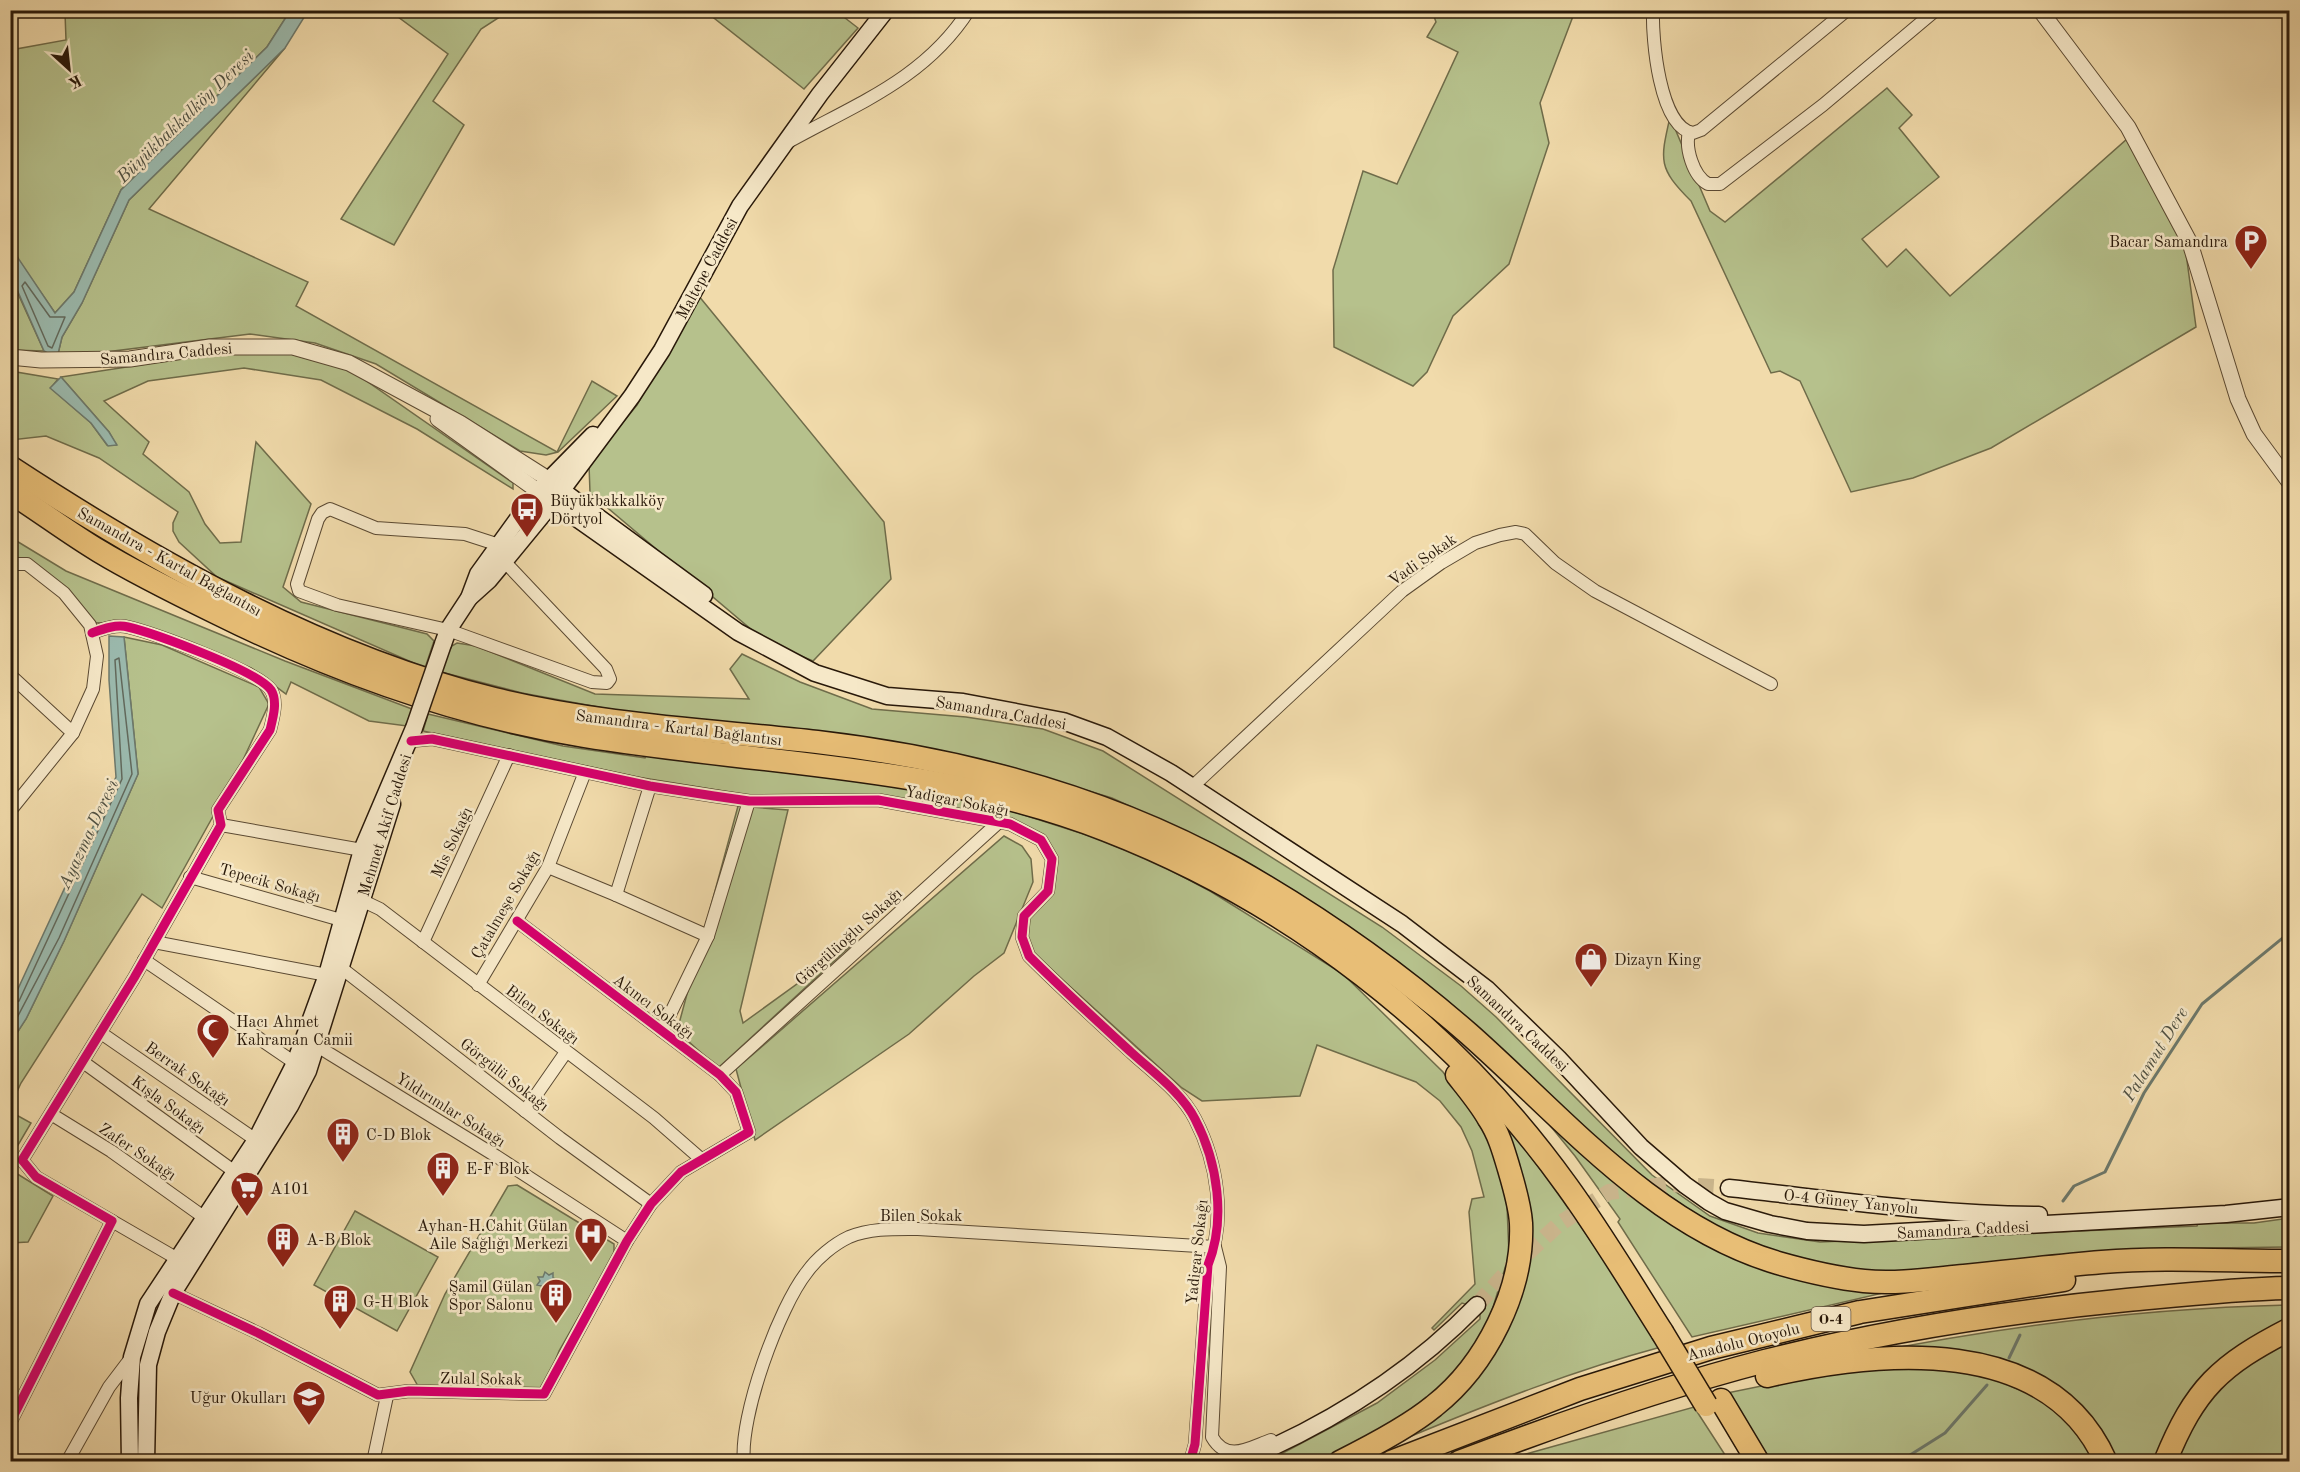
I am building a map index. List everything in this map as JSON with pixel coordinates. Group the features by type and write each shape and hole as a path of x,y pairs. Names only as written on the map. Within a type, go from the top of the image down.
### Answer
{"highway":[{"name":"Samandıra - Kartal Bağlantısı","path":"10,467 50,493 238,602 383,665 494,699 578,716 689,730 819,742 916,756 998,774 1091,804 1161,831 1230,866 1299,906 1358,949"},
{"name":"Samandıra - Kartal Bağlantısı","path":"10,492 99,551 164,587 284,646 398,691 513,721 580,735 655,746 849,767 977,789 1105,829 1174,858 1238,893 1328,951"},
{"path":"1358,949 1386,966 1467,1032 1641,1189 1721,1240 1772,1261 1816,1273 1864,1281 1911,1281 2109,1261 2289,1261"},
{"path":"1358,949 1458,1039 1521,1105 1578,1177 1713,1403 1740,1461"},
{"path":"1328,951 1364,974 1399,1004 1467,1067 1502,1105 1568,1186 1669,1330"},
{"path":"1328,951 1418,1033 1457,1075 1490,1119 1503,1148 1521,1223 1517,1261 1499,1325 1472,1369 1433,1407 1340,1461"},
{"name":"Anadolu Otoyolu","path":"1391,1461 1580,1389 1658,1364 1860,1312 2070,1279 2289,1261"},
{"name":"Anadolu Otoyolu","path":"1459,1461 1664,1390 1766,1361 1878,1337 1975,1318 2072,1306 2226,1290 2289,1288"},
{"path":"2165,1461 2187,1413 2205,1388 2228,1365 2289,1329"},
{"path":"1459,1461 1667,1401 1766,1376 1860,1361 1915,1358 1959,1361 1998,1369 2034,1384 2074,1413 2093,1438 2106,1461"},
{"path":"1713,1403 1758,1461"}],"main road":[{"name":"Maltepe Caddesi","path":"469,598 504,561 557,496 632,396 662,350 733,217 820,94 886,10"},
{"name":"Maltepe Caddesi","path":"413,734 445,637 469,598 478,574 543,485 632,396"},
{"name":"Samandıra Caddesi","path":"543,485 747,627 768,646 815,673 887,696 963,702 1063,721 1107,738 1192,787 1402,924 1487,989 1558,1058 1641,1147 1685,1185 1725,1211 1749,1220 1807,1231 1864,1234 2226,1214"},
{"name":"Mehmet Akif Caddesi","path":"130,1461 129,1398 132,1357 148,1304 176,1258 290,1106 317,1046 334,971 341,920 362,850 413,734"},
{"name":"Mehmet Akif Caddesi","path":"147,1461 148,1365 157,1332 173,1293 199,1252 241,1173 295,1063 361,900 413,734"},
{"name":"O-4 Güney Yanyolu","path":"1729,1188 1994,1215 2226,1214"},
{"path":"2226,1214 2289,1207"},
{"path":"176,1258 199,1252"},
{"path":"1239,1461 1332,1418 1412,1365 1477,1305"}],"street":[{"path":"786,143 910,74 944,44 969,10"},
{"path":"1653,10 1656,54 1662,90 1682,128 1689,132 1701,130 1847,10"},
{"path":"1689,132 1687,148 1699,177 1708,184 1720,184 1822,105 1936,10"},
{"path":"2040,10 2128,127 2190,243 2238,399 2254,434 2289,483"},
{"name":"Samandıra Caddesi","path":"10,357 40,360 130,359 210,347 293,347 349,363 417,402 460,423 543,485"},
{"path":"499,545 465,534 376,528 332,509 322,513 318,519 297,584 299,591 337,605 592,682 607,683 610,679 606,669 504,561"},
{"name":"Vadi Sokak","path":"1192,787 1402,591 1441,563 1475,543 1516,532 1525,534 1555,563 1595,591 1771,684"},
{"path":"10,564 27,564 64,593 90,625 97,656 93,689 73,733 10,811"},
{"path":"92,633 106,628 126,626 240,668 264,682 272,691 274,707 270,730 218,810 221,825 101,1033 22,1160 36,1178 176,1258"},
{"path":"10,675 73,733"},
{"name":"Yadigar Sokağı","path":"413,734 650,786 749,801 878,800 999,822 1041,840 1052,859 1048,891 1024,916 1022,937 1029,956 1173,1090 1195,1119 1217,1190 1219,1212 1215,1247 1208,1265 1194,1444 1190,1461"},
{"name":"Mis Sokağı","path":"423,942 509,755"},
{"name":"Çatalmeşe Sokağı","path":"478,985 548,867 585,772"},
{"path":"616,895 650,786"},
{"path":"662,1031 708,936 749,801"},
{"name":"Görgülüoğlu Sokağı","path":"720,1075 999,822"},
{"path":"221,825 362,850"},
{"path":"548,867 708,936"},
{"name":"Tepecik Sokağı","path":"190,876 341,920"},
{"name":"Bilen Sokağı","path":"361,900 380,909 654,1118 701,1159"},
{"name":"Akıncı Sokağı","path":"517,921 720,1075 736,1092 749,1132"},
{"path":"154,942 334,971"},
{"path":"144,960 295,1063"},
{"name":"Görgülü Sokağı","path":"334,971 651,1204"},
{"name":"Berrak Sokağı","path":"101,1033 256,1140"},
{"name":"Yıldırımlar Sokağı","path":"317,1046 627,1241"},
{"path":"525,1111 566,1052"},
{"name":"Kışla Sokağı","path":"83,1062 241,1173"},
{"name":"Zafer Sokağı","path":"51,1114 111,1151 205,1218"},
{"name":"Zulal Sokak","path":"173,1293 258,1333 370,1392 387,1396 409,1391 544,1394 627,1241 651,1204 669,1182 701,1159 749,1132"},
{"path":"10,1423 112,1221"},
{"name":"Bilen Sokak","path":"744,1461 742,1447 752,1395 786,1310 807,1272 825,1253 849,1238 880,1230 918,1229 1215,1247"},
{"path":"1215,1247 1220,1267 1211,1426 1217,1445 1233,1454 1332,1418"},
{"path":"67,1461 109,1387 132,1357"},
{"path":"109,1387 129,1398"},
{"path":"373,1461 387,1396"}],"green space":[{"path":"290,11 267,47 121,190 74,292 55,313 17,258 11,239 11,50 66,40 65,13 49,12"},
{"path":"390,11 509,11 481,29 433,101 464,125 394,245 341,219 448,54"},
{"path":"705,11 836,11 858,28 804,89"},
{"path":"1432,11 1575,11 1540,103 1549,143 1509,264 1453,316 1427,372 1413,386 1334,347 1333,270 1363,171 1397,184 1458,52 1427,37 1436,22"},
{"path":"285,48 149,209 308,282 296,306 557,452 592,381 617,396 558,452 546,455 520,451 376,364 315,343 250,334 57,358 62,337 82,303 129,200"},
{"path":"1887,88 1912,115 1899,128 1939,177 1862,239 1887,267 1906,249 1950,296 2127,139 2185,246 2196,327 1991,448 1913,478 1851,492 1800,381 1780,371 1771,373 1691,201 1667,172 1664,163 1664,144 1670,117 1710,211 1725,222"},
{"path":"10,276 44,351 11,350"},
{"path":"698,295 884,522 891,579 813,661 765,641 590,493 589,464 637,405"},
{"path":"238,350 287,353 352,371 513,483 513,489 417,429 321,380 244,368 148,381 104,401 149,442 143,454 189,492 205,524 220,543 241,542 256,442 311,504 283,587 301,602 427,634 434,641 425,668 217,577 179,542 173,531 173,523 178,512 99,458 46,436 11,440 10,371 58,379 51,388 91,423 107,445 116,445 109,432 61,377"},
{"path":"10,537 66,571 285,661 412,709 407,726 369,721 291,682 286,694 251,668 131,622 93,623 27,558 11,558"},
{"path":"124,637 162,645 259,687 269,704 236,775 162,908 142,894 21,1083 11,1105 11,1042 26,1019 64,941 138,774"},
{"path":"457,643 476,646 595,694 749,699 730,669 742,654 800,682 872,709 966,717 1043,729 1103,751 1382,927 1461,986 1496,1017 1652,1175 1710,1216 1758,1233 1820,1242 2197,1226 2198,1223 2254,1223 2289,1218 2289,1247 2133,1249 1920,1274 1836,1270 1728,1237 1630,1168 1542,1089 1177,828 1112,798 1003,765 937,751 609,709 522,693 441,672 450,647"},
{"path":"428,714 563,746 645,758 646,755 887,783 983,802 1096,838 1155,862 1210,891 1343,974 1443,1072 1468,1106 1498,1162 1507,1206 1509,1255 1486,1330 1452,1379 1413,1412 1324,1461 1268,1461 1377,1403 1435,1360 1480,1319 1480,1311 1470,1302 1462,1303 1434,1330 1432,1328 1475,1284 1469,1212 1472,1199 1484,1197 1472,1151 1461,1127 1440,1101 1416,1082 1317,1045 1300,1096 1202,1101 1182,1088 1033,953 1026,933 1028,918 1057,860 1014,821 979,812 882,796 748,795 637,777 423,731"},
{"path":"738,806 788,810 740,1011 743,1023 855,942 718,1068 677,1031"},
{"path":"1004,836 1022,846 1031,859 1033,882 1004,953 974,976 909,1034 755,1140 736,1069"},
{"path":"1495,1111 1560,1197 1661,1347 1534,1388 1409,1437 1522,1286"},
{"path":"11,1112 31,1123 11,1157"},
{"path":"1548,1123 1669,1220 1896,1290 1692,1337 1618,1222 1620,1219"},
{"path":"11,1170 53,1196 28,1242 11,1243"},
{"path":"517,1185 614,1244 614,1255 559,1351 544,1389 418,1386 410,1372 445,1294 508,1186"},
{"path":"355,1211 438,1257 397,1331 314,1285"},
{"path":"2289,1305 2289,1321 2273,1327 2157,1461 2112,1461 2052,1387 1864,1354 1970,1335 2076,1320 2182,1310"},
{"path":"2289,1341 2289,1461 2175,1462 2189,1427 2221,1388 2246,1366"},
{"path":"1903,1366 1975,1370 2054,1405 2097,1461 1765,1461 1727,1393 1810,1376"},
{"path":"1694,1407 1729,1461 1507,1461 1526,1454"}],"water":[{"path":"290,11 308,11 285,48 129,200 82,303 62,337 57,358 44,351 11,276 10,239 18,258 55,313 74,292 121,190 267,47"},
{"path":"61,377 109,432 117,445 108,446 91,423 50,388"},
{"path":"109,636 124,637 138,774 64,941 26,1019 11,1042 11,1004 116,777 109,680"},
{"path":"545,1272 549,1275 553,1273 553,1278 559,1280 554,1283 558,1288 553,1288 550,1293 547,1289 542,1292 542,1286 537,1285 540,1281 538,1277 543,1277"}],"waterway":[{"name":"Palamut Dere","path":"2063,1201 2074,1186 2105,1172 2144,1093 2202,1004 2290,932"},
{"name":"Palamut Dere","path":"2009,1358 2020,1335"},
{"name":"Palamut Dere","path":"1899,1462 1945,1433 1987,1385"}],"tunnel":[{"path":"1477,1305 1508,1271 1559,1224 1609,1192 1670,1184 1729,1188"}],"cycle path":[{"path":"10,1423 112,1221 36,1177 22,1160 134,978 221,825 218,810 270,730 274,710 271,690 262,682 227,663 128,627 114,627 92,633"},
{"path":"411,741 432,739 650,786 749,801 878,800 1010,824 1041,840 1052,859 1048,891 1024,916 1022,937 1029,956 1183,1101 1203,1136 1214,1173 1217,1192 1217,1229 1208,1265 1195,1444 1190,1462"},
{"path":"173,1293 258,1333 378,1395 409,1391 544,1394 627,1241 651,1204 681,1172 749,1132 736,1092 720,1075 517,921"}],"place":[{"name":"Bacar Samandıra","path":"2251,270"},
{"name":"Büyükbakkalköy Dörtyol","path":"527,538"},
{"name":"Dizayn King","path":"1591,988"},
{"name":"Hacı Ahmet Kahraman Camii","path":"213,1059"},
{"name":"C-D Blok","path":"343,1163"},
{"name":"E-F Blok","path":"443,1197"},
{"name":"A101","path":"247,1217"},
{"name":"Ayhan-H.Cahit Gülan Aile Sağlığı Merkezi","path":"591,1263"},
{"name":"A-B Blok","path":"283,1268"},
{"name":"Şamil Gülan Spor Salonu","path":"556,1324"},
{"name":"G-H Blok","path":"340,1330"},
{"name":"Uğur Okulları","path":"309,1426"}],"water label":[{"name":"Büyükbakkalköy Deresi","path":"185,116"},
{"name":"Ayazma Deresi","path":"88,834"}]}
